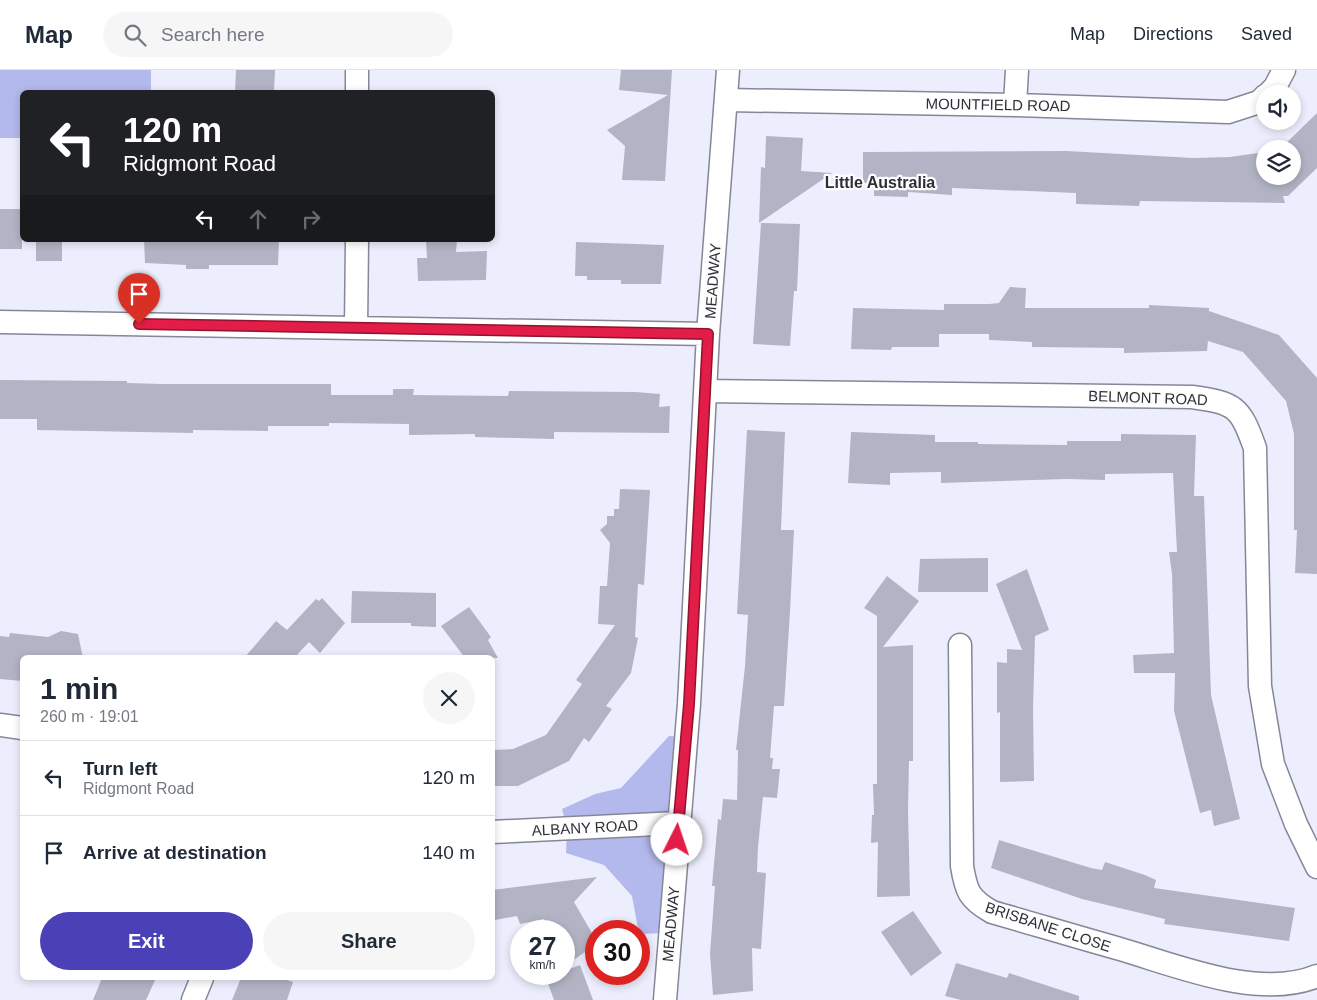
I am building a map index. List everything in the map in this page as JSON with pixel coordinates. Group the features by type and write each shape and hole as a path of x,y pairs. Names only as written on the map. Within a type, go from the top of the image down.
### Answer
{"street":[{"path":"357,70 357,90"},
{"name":"MEADWAY","path":"664,1000 689,704 708,334 728,70"},
{"path":"1015,105 1017,70"},
{"name":"MOUNTFIELD ROAD","path":"1275,85 1284,70"},
{"name":"MOUNTFIELD ROAD","path":"726,100 1015,105 1228,112 1256,103"},
{"path":"356,242 356,328"},
{"path":"0,322 708,334"},
{"name":"BELMONT ROAD","path":"706,391 1192,397 1215,400 1233,406 1246,421 1255,448 1260,686 1273,764 1296,824 1317,867"},
{"name":"BRISBANE CLOSE","path":"960,645 962,866 965,886 975,902 992,912 1215,977 1261,984 1302,982 1317,976"},
{"path":"0,725 20,728"},
{"name":"ALBANY ROAD","path":"495,832 678,823"},
{"path":"193,1000 201,980"}],"shaded area":[{"path":"0,70 151,70 151,90 20,90 20,138 0,138"},
{"path":"669,736 686,737 670,933 650,934 650,920 636,920 632,896 604,865 566,853 567,828 562,809 595,794 621,788"}],"building":[{"path":"236,70 275,70 274,90 235,90"},
{"path":"621,70 672,70 665,181 622,180 625,146 607,130 668,95 619,90"},
{"path":"1317,113 1317,168 1301,183 1301,140 1289,140"},
{"path":"766,136 803,138 801,171 832,173 759,223 761,167 765,168"},
{"path":"1067,151 1193,158 1230,157 1256,153 1256,185 1299,185 1288,196 1283,196 1285,203 1140,201 1139,206 1076,204 1076,193 952,188 952,195 908,192 908,197 874,196 874,183 863,183 863,152"},
{"path":"0,209 20,209 20,242 22,242 22,249 0,249"},
{"path":"761,223 800,224 797,291 794,291 790,346 753,344"},
{"path":"36,242 62,242 62,261 36,261"},
{"path":"144,242 279,242 278,265 209,265 209,269 186,269 186,265 145,263"},
{"path":"426,242 457,242 456,252 487,251 486,280 418,281 417,258 427,258"},
{"path":"576,242 664,245 661,284 621,284 621,280 587,280 587,276 575,276"},
{"path":"1010,287 1026,288 1025,308 1149,308 1149,305 1209,308 1209,311 1279,335 1317,378 1317,574 1295,573 1297,530 1294,530 1294,434 1286,401 1243,352 1208,341 1207,351 1124,353 1124,348 1032,347 1032,342 989,340 989,334 939,334 939,347 892,347 891,350 851,349 853,308 944,310 944,304 999,303"},
{"path":"0,380 127,381 127,383 162,384 331,384 331,395 393,395 393,389 414,389 413,395 508,396 509,391 636,392 660,394 659,407 670,406 669,433 554,432 554,439 475,437 475,434 409,435 409,424 329,423 329,426 268,426 268,431 193,430 193,433 37,430 37,419 0,419"},
{"path":"747,430 785,432 781,530 794,530 790,612 784,706 774,706 770,758 773,758 772,769 780,769 777,798 763,797 758,847 757,872 766,873 761,949 752,948 753,991 713,995 710,954 715,886 712,886 718,819 721,820 723,799 737,800 738,750 736,750 745,666 748,615 737,614"},
{"path":"851,432 935,435 935,442 1067,445 1067,441 1121,441 1121,434 1196,435 1194,496 1204,496 1211,695 1240,819 1214,826 1211,810 1200,813 1174,711 1175,673 1134,673 1133,655 1174,653 1172,574 1169,552 1177,552 1173,473 1105,474 1105,480 1067,479 941,483 941,472 890,473 890,485 848,483"},
{"path":"620,489 650,490 644,585 638,584 635,637 638,638 631,673 606,706 612,709 589,742 584,738 569,761 518,786 495,786 495,750 513,749 546,735 582,684 576,680 615,625 598,624 600,586 607,586 610,543 600,530 607,524 607,516 614,516 614,509 619,509"},
{"path":"988,558 988,592 918,592 920,559"},
{"path":"1027,569 1049,630 1035,636 1034,781 1000,782 1000,712 997,713 997,662 1007,663 1007,649 1022,650 996,584"},
{"path":"887,576 919,601 883,647 913,645 913,761 909,761 908,810 910,896 877,897 878,842 871,843 872,815 874,815 873,784 877,784 877,616 864,608"},
{"path":"352,591 436,593 436,627 411,626 411,623 351,623"},
{"path":"322,598 345,623 320,653 309,642 297,655 247,655 276,621 287,630 316,599 319,601"},
{"path":"469,607 491,637 488,640 498,658 495,658 495,655 463,655 441,626"},
{"path":"61,631 78,634 82,655 20,655 20,681 0,679 0,636 9,637 10,633 48,637"},
{"path":"999,840 1091,868 1102,870 1105,862 1156,880 1154,888 1295,908 1289,941 1164,924 1165,919 1082,899 991,868"},
{"path":"597,877 574,902 585,921 585,952 575,959 575,920 518,920 517,916 495,920 495,890"},
{"path":"913,911 942,953 911,976 881,932"},
{"path":"956,963 1007,978 1009,973 1079,996 1079,1000 961,1000 945,996"},
{"path":"580,965 585,978 585,985 587,985 593,1000 554,1000 549,985 575,985 575,967"},
{"path":"101,980 155,980 146,1000 93,1000"},
{"path":"240,980 287,980 293,982 287,1000 232,1000"}],"district":[{"name":"Little Australia","path":"880,182"}],"route":[{"path":"139,324 708,334 689,704 677,840"}]}
